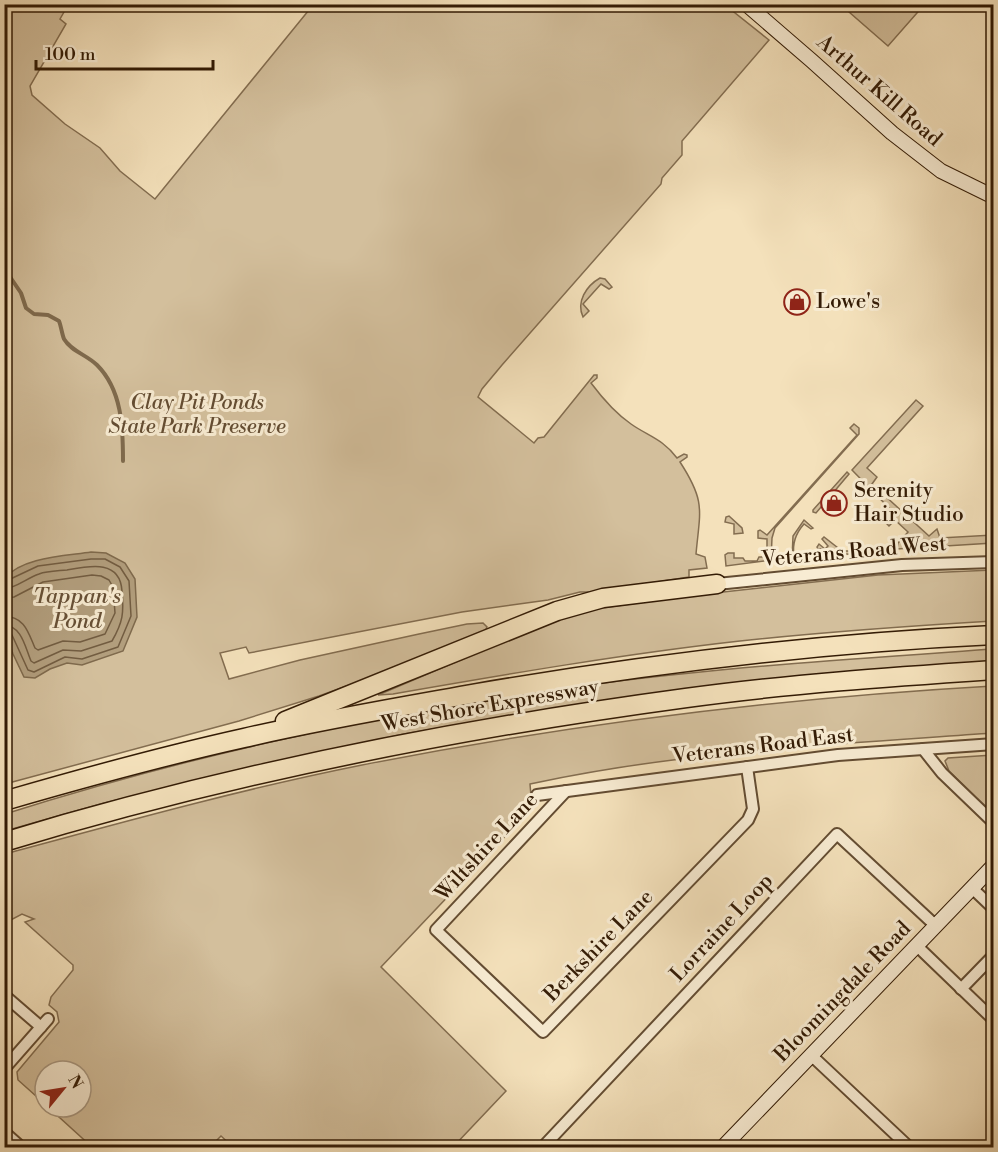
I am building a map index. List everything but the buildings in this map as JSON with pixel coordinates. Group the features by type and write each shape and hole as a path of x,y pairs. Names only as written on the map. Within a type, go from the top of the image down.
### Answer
{"highway":[{"path":"244,737 556,611 603,598 717,584"},
{"name":"West Shore Expressway","path":"4,801 244,737 397,707 678,662 829,646 993,635"},
{"name":"West Shore Expressway","path":"4,842 74,821 259,774 404,743 688,697 993,670"}],"street":[{"name":"Arthur Kill Road","path":"746,4 892,133 941,171 993,197"},
{"name":"Veterans Road West","path":"717,584 902,565 993,562"},
{"name":"Veterans Road East","path":"537,795 838,755 993,744"},
{"path":"923,749 942,773 993,823"},
{"name":"Berkshire Lane","path":"436,930 543,1032 748,820 753,809 747,767"},
{"name":"Wiltshire Lane","path":"436,930 566,791"},
{"name":"Lorraine Loop","path":"542,1148 837,834 936,926"},
{"name":"Bloomingdale Road","path":"722,1148 993,865"},
{"path":"972,888 993,909"},
{"path":"917,946 993,1020"},
{"path":"961,989 993,955"},
{"path":"4,995 44,1023 4,1069"},
{"path":"811,1055 910,1148"},
{"path":"4,1132 22,1148"}],"green space":[{"name":"Clay Pit Ponds State Park Preserve","path":"5,5 68,5 60,19 66,24 30,86 32,95 65,124 100,148 120,171 155,199 313,5 725,5 769,40 682,141 682,155 662,178 661,184 502,365 478,397 534,443 538,438 544,437 594,375 597,375 591,383 620,415 661,442 677,458 684,454 687,455 680,462 698,497 700,516 696,554 705,557 707,568 689,570 689,577 462,612 249,653 246,647 220,653 229,679 300,660 467,624 483,623 487,627 485,631 391,670 319,696 239,721 5,784"},
{"path":"841,5 924,5 888,46"},
{"path":"600,278 605,279 612,287 609,289 601,284 583,304 589,311 583,317 581,306 584,295 590,285"},
{"path":"916,400 923,406 867,468 877,477 872,484 929,536 937,529 940,538 993,535 993,543 897,549 898,543 908,532 895,520 889,526 883,520 891,510 852,470"},
{"path":"854,424 859,428 859,434 775,528 771,560 726,566 725,555 728,553 734,553 734,558 743,558 745,561 757,561 759,557 767,557 767,539 758,538 758,531 767,535 857,435 850,428"},
{"path":"847,472 849,474 816,513 813,512 813,510"},
{"path":"729,516 742,528 743,533 734,534 734,524 725,522 726,517"},
{"path":"804,520 813,528 804,524 801,527 794,543 794,556 825,554 828,546 822,539 824,537 842,551 883,551 792,559 793,536"},
{"path":"993,570 993,621 835,632 697,646 378,695 564,616 588,610 687,596 878,575"},
{"path":"993,649 993,664 496,718 404,734 104,803 5,831 5,814 229,752 381,719 534,693 659,676"},
{"path":"993,686 993,733 703,756 530,784 532,808 381,967 506,1091 453,1147 233,1147 221,1136 210,1147 92,1147 61,1119 93,1119 93,1059 33,1059 33,1093 18,1080 17,1072 59,1022 57,1012 49,1005 51,997 73,970 73,965 25,922 34,919 22,914 5,923 5,854 272,785 440,750 598,725 755,705"},
{"path":"994,755 993,814 949,771 945,761 948,758"}],"water":[{"name":"Tappan's Pond","path":"91,552 106,553 125,563 135,579 137,617 123,651 82,665 67,663 35,678 24,677 5,631 5,578 13,571 33,562 57,556"}],"waterway":[{"path":"4,268 21,293 26,308 34,314 48,315 59,321 67,343 97,365 112,386 121,422 123,461"}],"place":[{"name":"Lowe's","path":"797,302"},
{"name":"Serenity Hair Studio","path":"834,503"}]}
